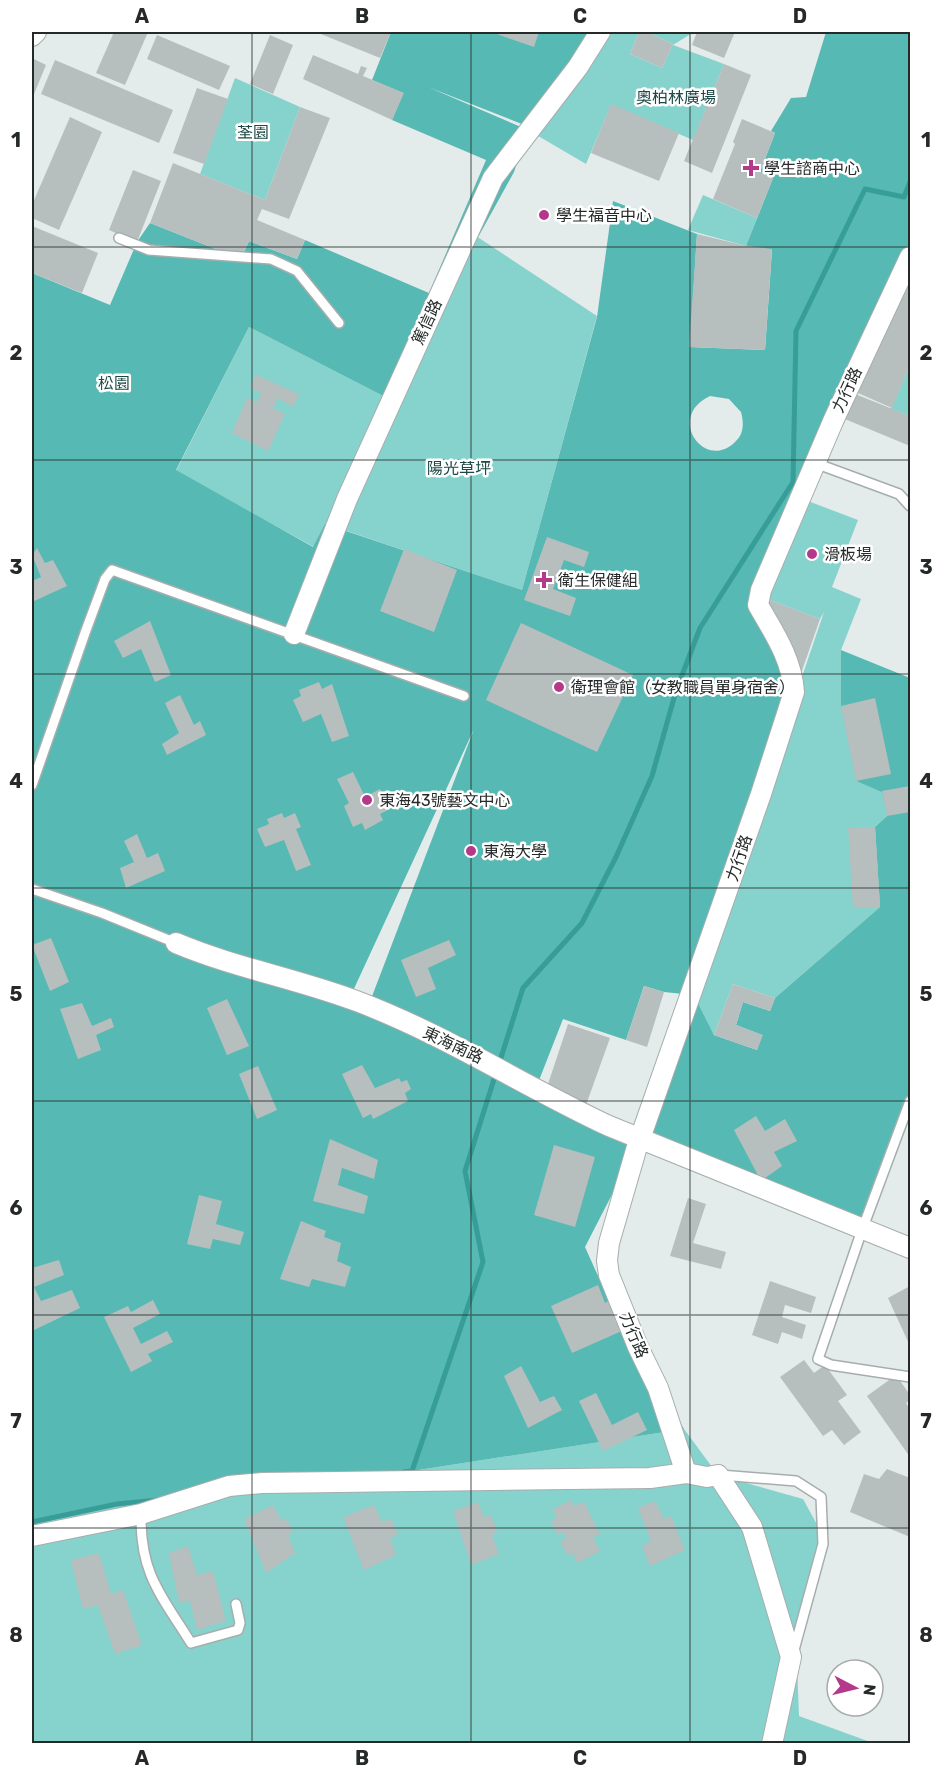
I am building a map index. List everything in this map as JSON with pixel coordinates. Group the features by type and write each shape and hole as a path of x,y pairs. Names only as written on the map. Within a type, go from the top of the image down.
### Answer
{"street":[{"path":"32,36 36,32"},
{"name":"篤信路","path":"294,634 347,499 493,178 578,67 600,32"},
{"name":"力行路","path":"686,1473 658,1388 609,1275 607,1261 609,1243 640,1139 762,795 794,692 793,677 782,646 758,605 761,590 815,463 910,257"},
{"name":"東海南路","path":"176,943 359,1002 490,1062 572,1109 640,1139 910,1248"},
{"path":"32,1536 141,1514 229,1486 262,1483 650,1478 686,1473 706,1477 718,1475 752,1527 790,1657 772,1743"}],"lane":[{"path":"119,238 148,250 271,259 297,271 339,323"},
{"path":"815,463 899,494 910,506"},
{"path":"32,785 105,579 112,570 464,696"},
{"name":"東海南路","path":"32,889 102,913 176,943"},
{"path":"910,1101 862,1230 818,1359 831,1365 910,1377"},
{"path":"718,1475 796,1481 821,1497 823,1544 805,1615 790,1657"},
{"path":"141,1514 142,1549 154,1586 191,1643 238,1630 240,1623 236,1604"}],"green space":[{"name":"松園","path":"391,32 600,32 537,130 428,87 528,130 514,172 389,399 249,327 176,470 313,547 325,524 522,590 597,317 613,201 697,234 690,347 765,350 772,250 746,246 773,178 760,172 775,133 771,131 791,98 806,97 826,32 910,32 910,264 762,597 791,702 694,995 714,1035 757,1050 762,1035 736,1025 743,1002 770,1011 775,998 880,907 875,827 887,816 882,792 856,781 841,706 841,650 910,678 910,1113 869,1222 640,1140 585,1247 626,1338 684,1429 412,1471 117,1504 32,1522 32,273 110,305 137,242 150,223 241,259 249,241 297,259 305,240 429,293 486,160 392,120 403,93 372,80","holes":["710,396 729,399 741,412 742,432 735,442 723,449 712,450 702,446 694,438 690,428 691,416 697,405","474,729 371,999 352,993","644,986 664,992 693,995 640,1139 536,1088 563,1019 626,1040"]},
{"name":"奧柏林廣場","path":"600,32 639,32 630,54 662,68 673,44 647,32 694,32 673,45 724,64 693,140 611,105 586,164 528,130"},
{"name":"荃園","path":"235,78 300,107 265,200 200,174"},
{"path":"703,195 757,218 746,246 688,230"},
{"name":"陽光草坪","path":"476,236 597,316 522,590 326,524 314,547 176,471 249,327 389,399"},
{"path":"910,365 910,416 891,409"},
{"path":"800,498 858,520 832,587 861,599 841,650 841,706 856,781 882,791 887,816 875,827 880,907 775,998 733,984 714,1035 694,995 824,612 820,619 762,597"},
{"path":"684,1429 718,1475 803,1499 824,1537 796,1639 799,1716 873,1743 32,1743 32,1522 117,1504 412,1471"}],"building":[{"path":"114,32 148,32 125,85 96,73"},
{"path":"316,32 391,32 380,58"},
{"path":"491,32 539,32 534,47"},
{"path":"639,32 647,32 673,44 662,68 630,54"},
{"path":"697,32 735,32 724,58 692,45"},
{"path":"157,35 230,66 219,90 147,59"},
{"path":"270,35 293,45 273,94 250,84"},
{"path":"313,55 358,74 361,66 367,68 363,76 404,93 392,120 303,79"},
{"path":"32,58 46,65 32,99"},
{"path":"55,60 173,110 159,143 41,94"},
{"path":"724,64 751,75 712,173 684,161"},
{"path":"197,88 228,99 204,164 173,153"},
{"path":"611,104 679,133 659,181 591,153"},
{"path":"300,107 330,118 289,219 262,209 257,220 305,240 297,259 249,241 241,259 150,223 173,163 265,200"},
{"path":"70,117 102,132 59,230 32,218 32,205"},
{"name":"學生諮商中心","path":"742,119 775,133 760,172 773,178 757,218 713,199 735,144 733,142"},
{"path":"133,170 161,181 137,242 109,230"},
{"path":"32,226 98,253 82,293 32,273"},
{"path":"697,234 742,245 772,249 765,350 689,347"},
{"path":"904,286 910,289 910,365 892,408 858,393"},
{"path":"256,375 299,394 293,407 278,398 273,408 285,414 268,451 232,433 247,398 257,402 261,393 250,387"},
{"path":"850,392 910,416 910,446 840,417"},
{"name":"衛生保健組","path":"547,537 589,552 584,567 564,560 553,589 576,598 570,616 524,600"},
{"path":"37,548 45,563 53,560 67,586 32,602 32,581 41,577 32,555"},
{"path":"404,549 457,570 434,632 380,611"},
{"path":"762,597 820,619 791,702"},
{"path":"150,621 171,675 155,682 141,649 123,658 114,641"},
{"name":"衛理會館（女教職員單身宿舍）","path":"521,623 633,675 597,752 486,700"},
{"path":"319,682 322,689 332,684 349,736 332,742 321,714 303,722 293,700 301,696 299,690"},
{"path":"180,695 194,725 200,721 206,735 167,755 162,744 179,733 165,703"},
{"path":"875,698 891,774 856,781 841,706"},
{"name":"東海43號藝文中心","path":"353,772 365,797 380,789 390,809 380,814 383,820 365,830 362,823 353,827 344,806 349,803 337,779"},
{"path":"910,786 910,812 887,816 882,791"},
{"path":"282,813 284,818 295,813 301,827 296,829 311,865 296,871 284,840 265,847 257,829 269,824 267,819"},
{"path":"848,827 875,827 880,907 853,908"},
{"path":"137,834 147,858 158,853 165,871 126,888 120,868 134,862 124,841"},
{"path":"51,938 69,982 50,991 32,945"},
{"path":"449,940 456,955 428,968 436,989 416,997 401,960"},
{"path":"733,984 775,998 770,1011 743,1002 736,1025 763,1035 757,1050 714,1035"},
{"path":"644,986 664,992 647,1047 626,1040"},
{"path":"227,999 249,1046 227,1055 207,1008"},
{"path":"82,1003 92,1026 111,1018 114,1027 96,1035 101,1050 78,1059 60,1009"},
{"path":"568,1024 610,1038 586,1105 546,1090"},
{"path":"362,1065 375,1088 399,1078 401,1082 407,1080 411,1089 405,1093 408,1101 373,1119 371,1114 363,1118 342,1074"},
{"path":"258,1066 277,1110 257,1119 239,1074"},
{"path":"756,1116 765,1131 785,1119 797,1141 774,1152 782,1166 761,1181 734,1130"},
{"path":"330,1139 378,1160 374,1179 342,1168 338,1185 368,1196 364,1214 313,1201"},
{"path":"554,1145 595,1157 575,1227 534,1215"},
{"path":"199,1195 222,1201 216,1224 244,1232 240,1245 213,1239 210,1249 187,1244"},
{"path":"688,1198 706,1204 693,1243 726,1252 721,1269 670,1256"},
{"path":"301,1221 326,1231 324,1237 341,1243 337,1261 351,1267 345,1287 312,1279 309,1287 280,1279"},
{"path":"59,1260 64,1275 34,1287 41,1301 72,1290 80,1308 32,1331 32,1268"},
{"path":"770,1281 816,1297 811,1313 785,1305 782,1317 806,1325 802,1339 782,1332 778,1344 752,1335"},
{"path":"598,1285 605,1303 610,1300 624,1330 572,1353 551,1306"},
{"path":"910,1286 910,1346 888,1298"},
{"path":"153,1300 160,1314 133,1328 141,1344 167,1331 173,1342 148,1354 152,1361 131,1372 104,1317 128,1306 131,1312"},
{"path":"804,1360 814,1373 825,1365 847,1395 838,1401 861,1432 844,1445 832,1430 823,1436 780,1377"},
{"path":"521,1366 540,1402 554,1396 562,1410 528,1428 504,1376"},
{"path":"896,1375 910,1395 910,1400 906,1403 910,1410 910,1457 867,1396"},
{"path":"596,1393 612,1425 638,1412 647,1430 603,1451 579,1401"},
{"path":"887,1469 910,1478 910,1537 850,1512 864,1474 879,1479"},
{"path":"571,1500 574,1506 584,1502 600,1535 593,1537 600,1551 577,1563 572,1553 567,1555 560,1542 566,1538 563,1532 557,1535 551,1521 556,1518 553,1509"},
{"path":"655,1501 664,1519 671,1516 685,1550 650,1566 642,1546 651,1541 638,1508"},
{"path":"478,1502 484,1517 491,1515 497,1532 492,1535 499,1554 471,1565 453,1511"},
{"path":"273,1505 282,1521 287,1519 293,1532 288,1535 295,1553 266,1573 244,1519"},
{"path":"374,1505 382,1522 391,1519 398,1535 390,1538 396,1555 364,1570 343,1517"},
{"path":"188,1546 197,1575 213,1571 226,1621 197,1630 190,1601 179,1603 169,1553"},
{"path":"99,1553 111,1594 123,1590 142,1645 115,1654 98,1605 83,1609 71,1560"}],"waterway":[{"path":"499,1064 523,988 582,923 616,857 652,776 676,691 700,628 793,482 796,331 865,189 904,197 910,182"},
{"path":"403,1472 412,1471 483,1262 465,1171 496,1073"},
{"path":"32,1522 117,1504 158,1500"}],"place":[{"name":"學生諮商中心","path":"751,168"},
{"name":"學生福音中心","path":"544,215"},
{"name":"滑板場","path":"812,554"},
{"name":"衛生保健組","path":"544,580"},
{"name":"衛理會館（女教職員單身宿舍）","path":"559,687"},
{"name":"東海43號藝文中心","path":"367,800"},
{"name":"東海大學","path":"471,851"}]}
